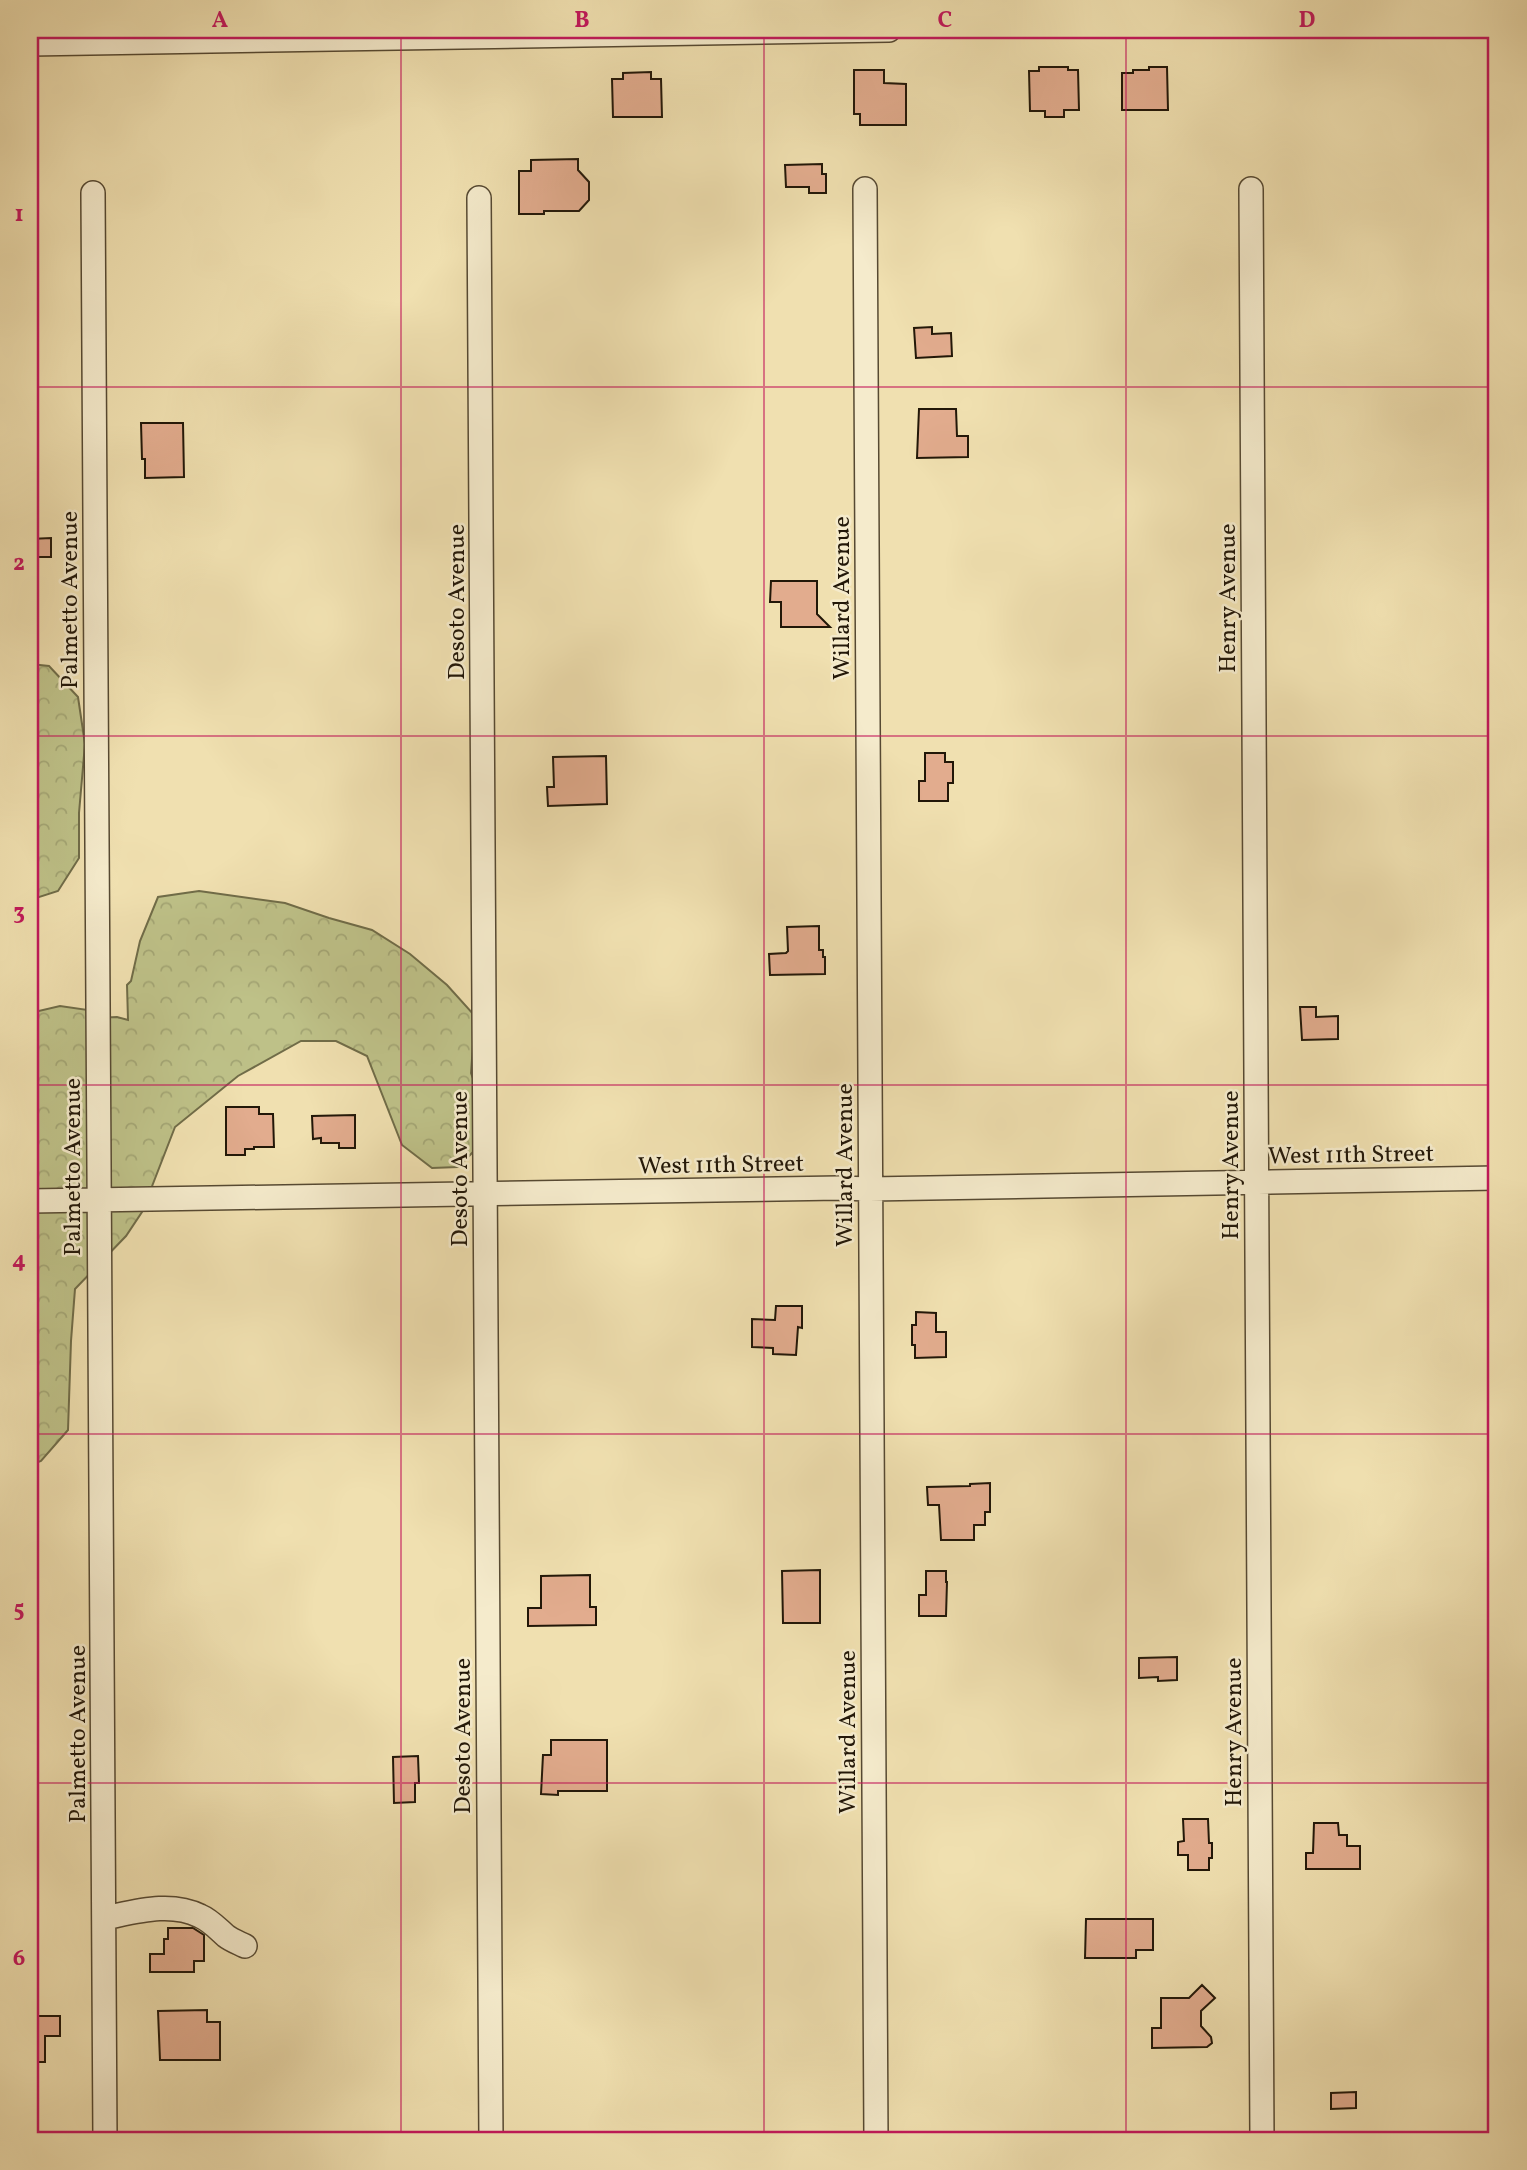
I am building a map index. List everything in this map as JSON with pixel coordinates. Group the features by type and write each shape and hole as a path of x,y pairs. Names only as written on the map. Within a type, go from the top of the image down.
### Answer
{"street":[{"path":"30,44 889,30"},
{"name":"Willard Avenue","path":"865,189 876,2140"},
{"name":"Henry Avenue","path":"1251,189 1262,2140"},
{"name":"Palmetto Avenue","path":"93,193 105,2140"},
{"name":"Desoto Avenue","path":"480,198 491,2140"},
{"name":"West 11th Street","path":"30,1201 1497,1178"},
{"path":"104,1918 153,1908 181,1910 201,1916 228,1938 245,1946"}],"green space":[{"path":"30,664 49,666 78,697 85,744 79,813 79,858 58,891 30,900"},
{"path":"199,891 285,903 372,930 410,954 447,985 475,1016 471,1073 478,1092 479,1146 458,1167 432,1168 402,1145 367,1056 336,1041 301,1041 238,1076 175,1127 142,1212 126,1236 75,1289 68,1430 41,1461 30,1465 30,1013 60,1006 95,1011 95,1018 117,1017 128,1020 127,985 131,981 140,941 158,897"}],"building":[{"path":"1039,67 1068,67 1068,70 1078,70 1079,110 1064,110 1064,117 1045,117 1045,111 1030,111 1029,71 1039,71"},
{"path":"1149,67 1167,67 1168,110 1122,110 1122,73 1149,70"},
{"path":"854,70 884,70 884,83 906,84 906,125 860,125 860,114 854,114"},
{"path":"651,72 651,79 661,79 662,117 613,117 612,79 623,79 623,73"},
{"path":"578,159 578,170 589,182 589,200 579,211 519,214 519,171 531,171 531,160"},
{"path":"822,164 822,174 826,174 826,193 809,193 809,187 786,187 785,165"},
{"path":"932,327 932,334 951,333 952,356 916,358 914,328"},
{"path":"919,409 956,409 957,436 968,436 968,457 917,458"},
{"path":"141,423 183,423 184,477 145,478"},
{"path":"51,538 51,557 31,557 30,539"},
{"path":"771,581 817,581 817,614 830,627 781,627 781,602 770,602"},
{"path":"925,753 945,753 945,762 953,762 953,783 948,783 948,801 919,801 919,781 925,781"},
{"path":"606,756 607,804 548,806 547,787 554,787 553,757"},
{"path":"819,926 819,950 823,950 825,957 825,974 770,975 769,954 788,951 787,927"},
{"path":"1300,1007 1316,1007 1316,1017 1338,1016 1338,1039 1302,1040"},
{"path":"226,1107 259,1107 259,1114 273,1114 274,1147 254,1147 245,1149 245,1155 226,1155"},
{"path":"355,1115 355,1148 339,1148 339,1143 321,1143 321,1138 313,1139 312,1116"},
{"path":"776,1306 802,1306 802,1328 798,1327 796,1355 773,1354 773,1348 752,1347 752,1319 775,1320"},
{"path":"916,1312 936,1313 936,1332 946,1332 946,1357 915,1358 912,1325 916,1325"},
{"path":"990,1483 990,1512 985,1512 985,1525 974,1525 974,1540 941,1540 939,1505 928,1505 927,1487"},
{"path":"820,1570 820,1623 783,1623 782,1571"},
{"path":"926,1571 946,1571 946,1616 919,1616 919,1595 926,1595"},
{"path":"590,1575 590,1607 596,1607 596,1625 528,1626 528,1608 541,1608 541,1576"},
{"path":"1177,1657 1177,1680 1139,1678 1139,1658"},
{"path":"551,1740 607,1740 607,1791 558,1791 558,1795 541,1794 543,1755 551,1755"},
{"path":"418,1756 419,1783 415,1783 415,1802 394,1803 393,1757"},
{"path":"1183,1819 1208,1819 1209,1843 1212,1843 1209,1870 1188,1870 1188,1855 1178,1855 1178,1842 1184,1841"},
{"path":"1314,1823 1338,1823 1339,1835 1347,1835 1347,1846 1360,1846 1360,1869 1306,1869 1306,1853 1313,1853"},
{"path":"1086,1919 1153,1919 1153,1950 1136,1950 1136,1958 1085,1958"},
{"path":"168,1928 193,1928 204,1935 204,1961 194,1961 194,1972 150,1972 150,1954 164,1954 164,1939 168,1939"},
{"path":"1202,1985 1215,1998 1201,2011 1201,2026 1211,2037 1212,2043 1207,2047 1152,2048 1152,2028 1161,2028 1161,1998 1189,1998"},
{"path":"207,2010 207,2022 220,2022 220,2060 160,2060 158,2011"},
{"path":"30,2016 60,2016 60,2036 45,2036 45,2062 30,2062"},
{"path":"1356,2092 1356,2108 1331,2109 1331,2093"}]}
